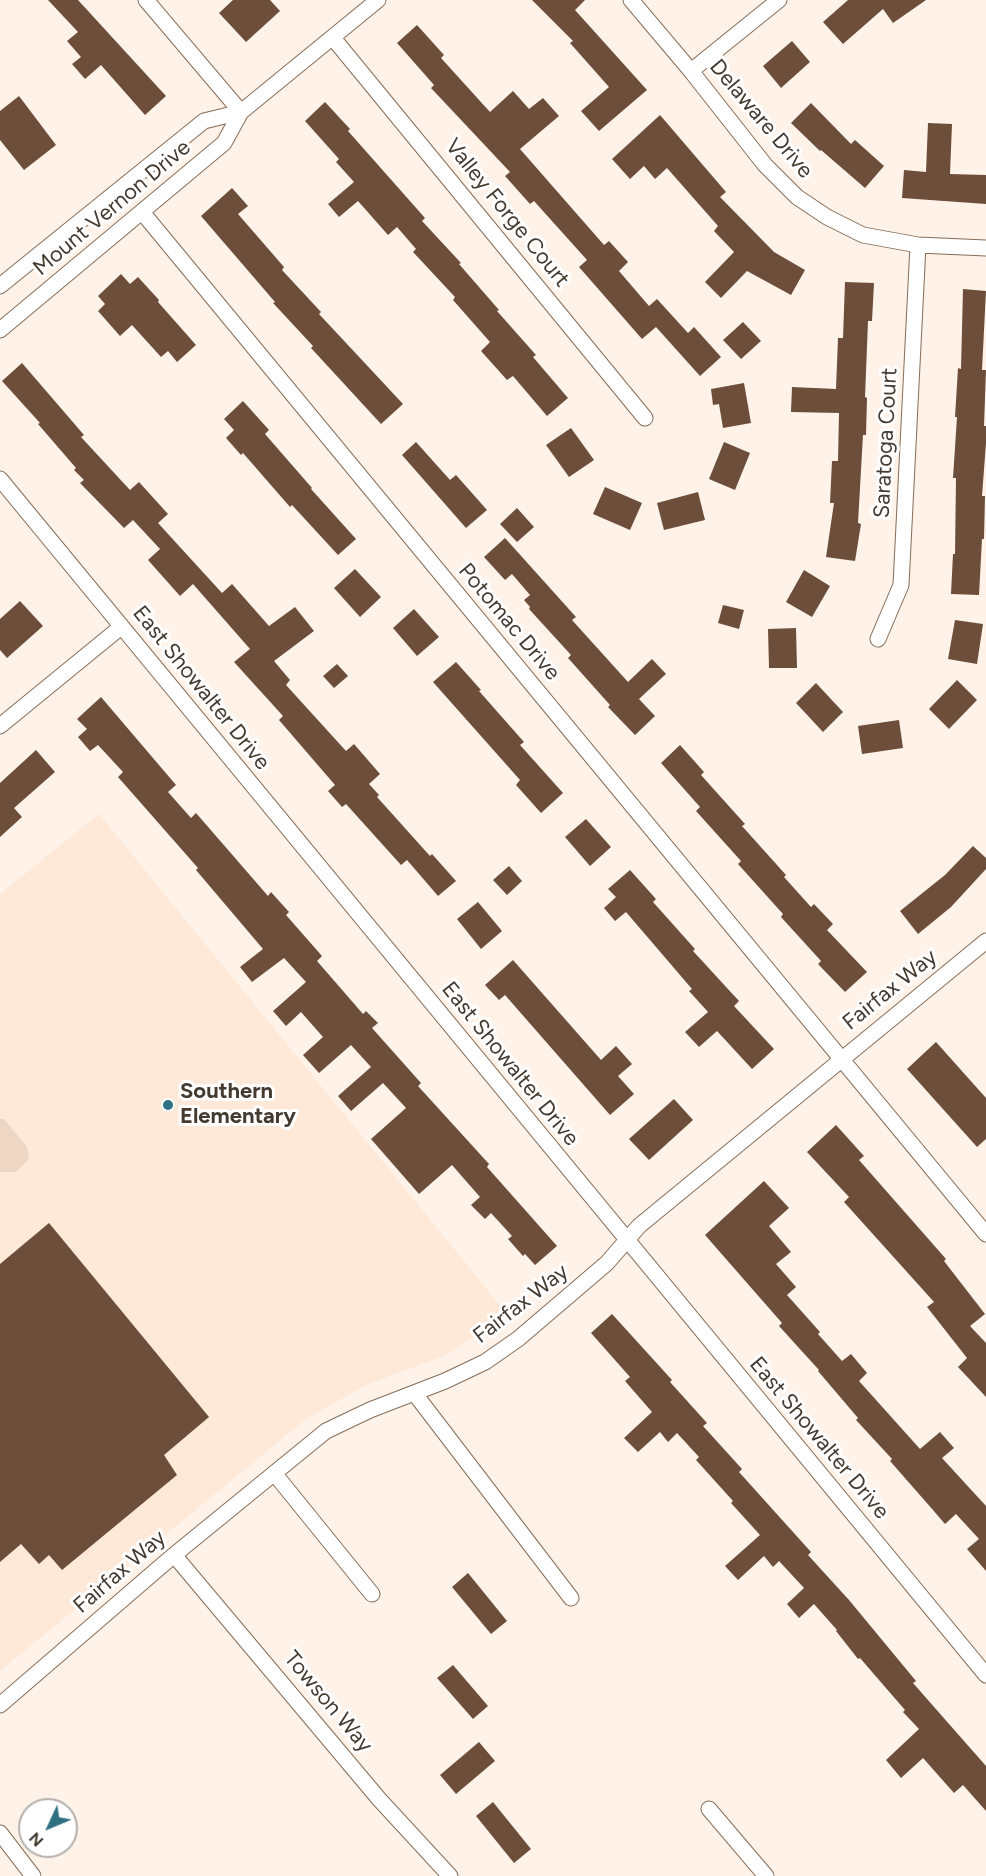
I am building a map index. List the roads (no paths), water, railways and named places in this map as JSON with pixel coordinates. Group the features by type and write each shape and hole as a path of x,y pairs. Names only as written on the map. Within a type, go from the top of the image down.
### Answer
{"street":[{"path":"146,0 241,112"},
{"name":"Mount Vernon Drive","path":"0,330 224,144 241,112 378,0"},
{"name":"Delaware Drive","path":"630,0 691,71 765,165 797,197 827,218 863,235 918,245 986,248"},
{"path":"691,71 780,0"},
{"name":"Valley Forge Court","path":"333,38 645,418"},
{"name":"Mount Vernon Drive","path":"0,286 204,121 241,112"},
{"name":"Potomac Drive","path":"142,213 986,1234"},
{"name":"Saratoga Court","path":"878,639 901,585 918,245"},
{"name":"East Showalter Drive","path":"0,479 986,1676"},
{"path":"0,726 121,627"},
{"name":"Fairfax Way","path":"0,1704 174,1555 326,1431 485,1362 518,1339 607,1263 639,1226 986,941"},
{"path":"415,1394 571,1598"},
{"path":"274,1473 372,1594"},
{"name":"Towson Way","path":"174,1555 372,1790 450,1876"},
{"path":"709,1809 766,1876"},
{"path":"0,1833 33,1876"}],"place":[{"name":"Southern Elementary","path":"168,1105"}]}
